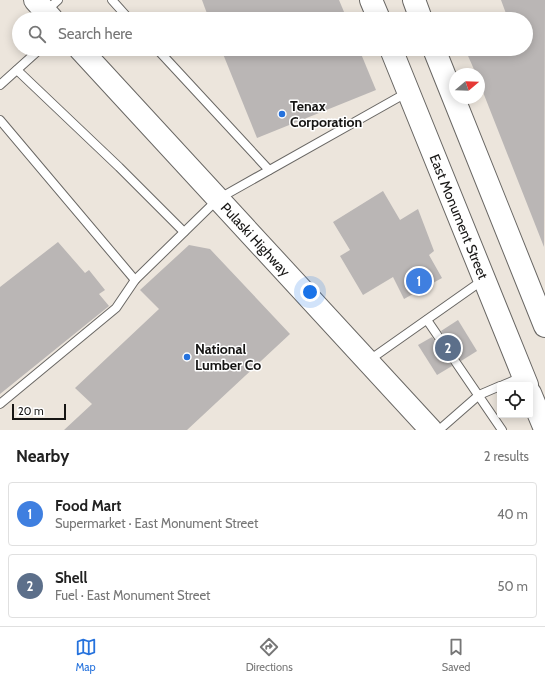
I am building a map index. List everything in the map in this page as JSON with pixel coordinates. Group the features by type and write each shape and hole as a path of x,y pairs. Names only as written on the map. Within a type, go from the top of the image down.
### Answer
{"main road":[{"path":"371,0 376,12"},
{"name":"Pulaski Highway","path":"86,56 431,430"},
{"name":"East Monument Street","path":"394,56 483,280 527,382"},
{"path":"437,56 545,326"},
{"name":"East Monument Street","path":"533,397 545,429"}],"lane":[{"path":"112,0 123,12"},
{"path":"0,85 32,56"},
{"path":"163,56 269,170"},
{"path":"17,70 119,166 184,232"},
{"path":"0,404 116,308 135,280 218,199 408,92"},
{"path":"0,120 135,280"},
{"path":"368,362 483,280"},
{"path":"427,320 502,430"},
{"path":"439,430 479,395 497,387"}],"shaded area":[{"path":"0,0 545,0 545,430 0,430"}],"building":[{"path":"202,0 339,0 344,12 206,12"},
{"path":"501,0 545,0 544,247 485,97 485,68 473,68 468,56 533,56 533,12 505,12"},
{"name":"Tenax Corporation","path":"224,56 362,56 376,90 257,138"},
{"path":"383,191 400,220 418,209 434,251 429,255 442,278 404,299 393,277 363,295 340,256 350,250 333,222"},
{"path":"58,242 85,273 89,270 105,290 99,294 109,306 0,394 0,287"},
{"name":"National Lumber Co","path":"189,245 210,249 290,334 187,430 64,430 92,404 75,388 159,309 140,290"},
{"path":"458,320 477,351 461,361 441,331"},
{"path":"432,337 452,366 437,375 418,345"}],"place":[{"name":"Tenax Corporation","path":"282,114"},
{"name":"Food Mart","path":"419,281"},
{"name":"Shell","path":"448,348"},
{"name":"National Lumber Co","path":"187,357"}]}
